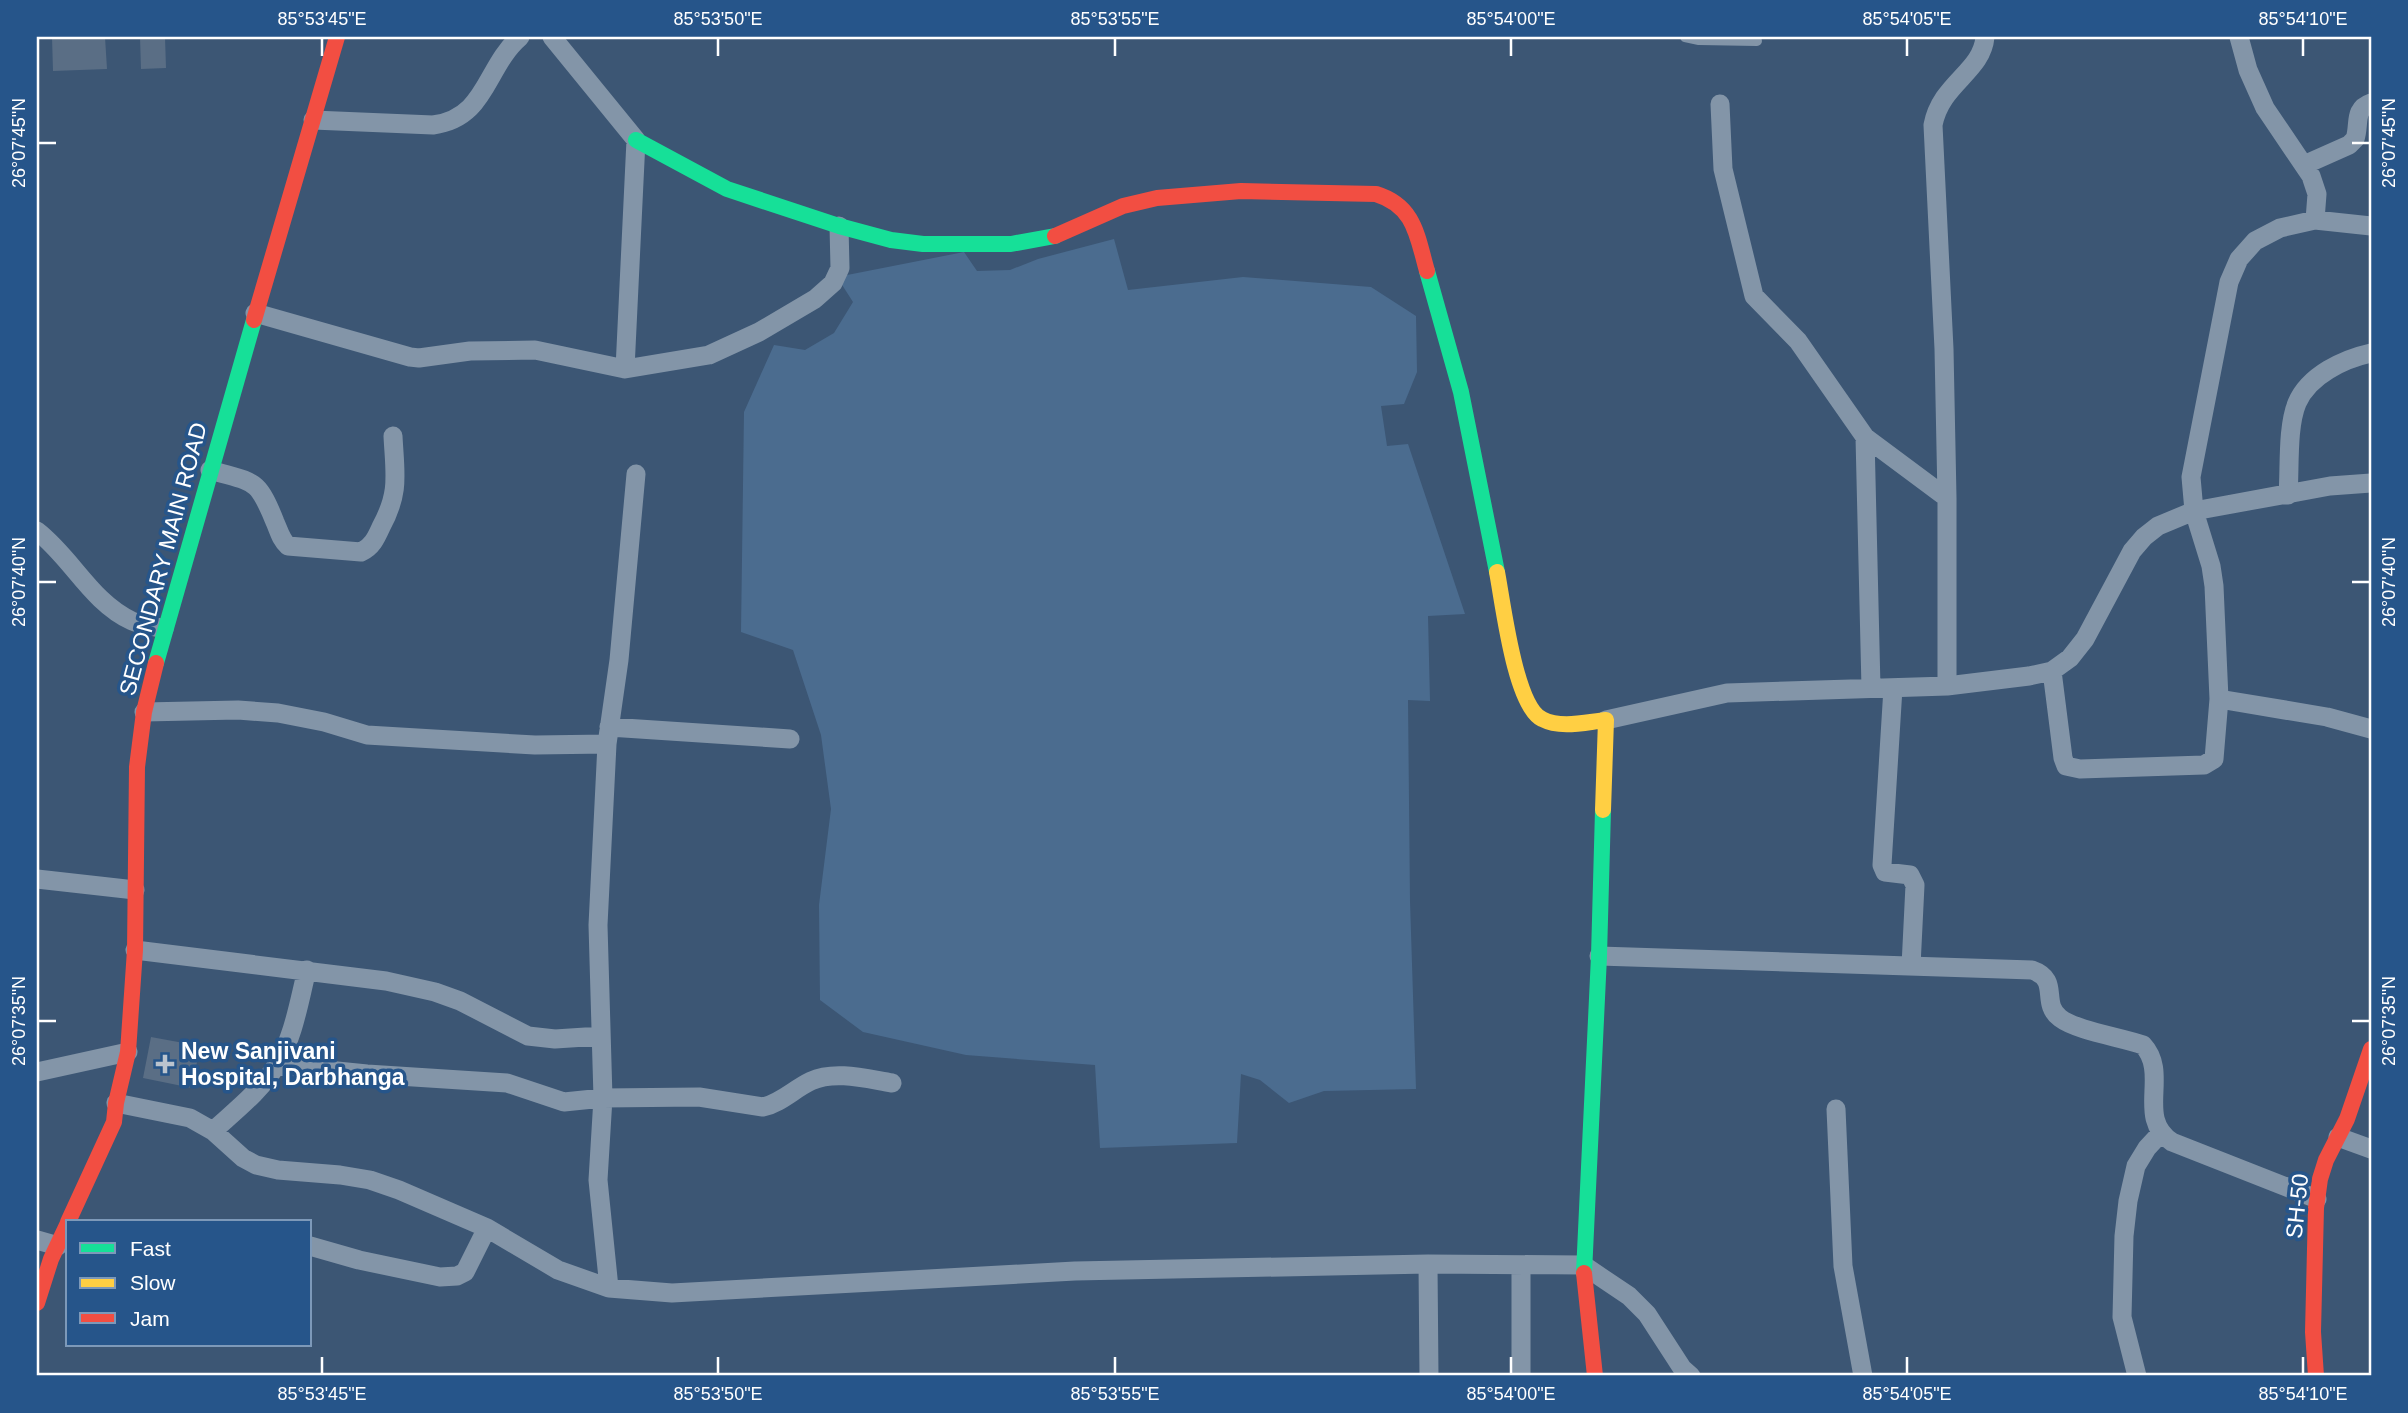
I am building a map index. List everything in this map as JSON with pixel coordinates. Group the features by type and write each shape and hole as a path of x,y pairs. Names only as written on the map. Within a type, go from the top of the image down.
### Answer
{"street":[{"name":"SECONDARY MAIN ROAD","path":"69,1220 114,1122 128,1052 135,950 137,767 144,712 164,629 337,37"},
{"path":"313,120 433,125 450,122 461,117 472,106 505,52 520,37"},
{"path":"552,37 636,140 727,189 891,240 923,244 1011,244 1055,236 1123,206 1157,198 1241,191 1352,192 1394,199 1405,209 1416,229 1461,391 1518,678 1533,714 1544,720 1577,723 1606,720 1727,693 1947,686 2052,671 2070,658 2085,639 2132,551 2158,526 2194,511 2330,486 2371,483"},
{"path":"1947,686 1944,349 1933,125 1940,101 1980,56 1985,37"},
{"path":"2239,37 2248,70 2265,108 2311,176 2316,194 2315,220"},
{"path":"2304,165 2349,145 2357,133 2358,114 2362,107 2371,103"},
{"path":"1720,104 1723,169 1754,296 1798,341 1866,437 1947,498"},
{"path":"625,369 636,140"},
{"path":"2052,671 2066,766 2207,765 2215,756 2219,699 2214,586 2191,494 2193,460 2230,282 2239,259 2255,241 2280,229 2315,220 2371,226"},
{"path":"255,313 410,357 470,351 535,351 625,369 678,361 719,351 759,332 815,299 833,284 840,268 839,226"},
{"path":"2288,495 2292,419 2297,402 2318,377 2340,363 2371,353"},
{"path":"210,470 248,481 261,490 281,538 288,546 361,552 371,546 392,507 396,489 393,436"},
{"path":"1866,437 1871,688"},
{"path":"609,1288 598,1180 604,1098 598,925 608,736 622,634 636,474"},
{"path":"37,531 55,545 88,587 108,605 132,621 164,629"},
{"path":"1893,688 1882,865 1885,872 1910,876 1915,885 1911,965"},
{"path":"2219,699 2327,718 2371,729"},
{"path":"144,712 238,710 290,715 377,736 535,745 608,736 790,739"},
{"path":"1595,1376 1583,1265 1599,956 1606,720"},
{"path":"37,880 135,890"},
{"path":"135,950 386,981 435,992 460,1001 528,1036 555,1039 601,1036"},
{"path":"1599,956 1911,965 2032,970 2041,973 2049,985 2051,1007 2059,1017 2071,1024 2143,1045 2150,1053 2154,1066 2154,1112 2160,1134 2172,1142 2317,1199"},
{"path":"213,1131 255,1091 277,1065 290,1033 307,970"},
{"name":"SH-50","path":"2315,1376 2313,1332 2317,1199 2326,1160 2347,1119 2371,1049"},
{"path":"37,1072 128,1052"},
{"path":"277,1065 507,1083 564,1102 604,1098 699,1097 763,1107 772,1105 812,1081 827,1076 892,1083"},
{"path":"116,1103 190,1118 213,1131 243,1158 256,1165 278,1170 340,1175 399,1190 486,1228 558,1270 609,1288 672,1293 1074,1271 1428,1264 1583,1265 1629,1296 1647,1314 1682,1368 1691,1376"},
{"path":"1836,1109 1843,1266 1863,1376"},
{"path":"2137,1376 2122,1317 2124,1236 2136,1166 2160,1134"},
{"path":"2338,1136 2371,1149"},
{"name":"SECONDARY MAIN ROAD","path":"37,1303 51,1259 66,1227"},
{"path":"312,1247 359,1260 449,1278 465,1272 486,1228"},
{"path":"37,1240 58,1246"},
{"path":"1428,1264 1429,1376"},
{"path":"1521,1265 1521,1376"}],"lane":[{"path":"1685,37 1699,40 1757,41"}],"water":[{"path":"1114,239 1128,290 1243,277 1371,287 1416,316 1417,372 1404,404 1381,406 1387,446 1408,444 1465,614 1428,616 1430,701 1408,700 1410,901 1416,1089 1324,1091 1289,1103 1260,1080 1241,1074 1237,1143 1100,1148 1095,1065 966,1055 863,1032 820,1000 819,905 831,809 821,735 793,650 741,632 744,412 774,345 805,350 834,333 853,302 837,277 964,252 977,271 1010,270 1038,259"}],"building":[{"path":"52,37 105,37 107,69 53,71"},
{"path":"140,37 165,37 166,68 141,69"},
{"path":"151,1037 200,1046 192,1088 143,1078"}],"traffic: fast":[{"path":"636,140 727,189 891,240 923,244 1011,244 1055,236"},
{"path":"1427,271 1461,392 1497,572"},
{"path":"156,663 254,320"},
{"path":"1584,1273 1603,810"}],"traffic: slow":[{"path":"1497,572 1517,675 1533,710 1542,719 1557,724 1606,720 1603,810"}],"traffic: jam":[{"path":"254,320 337,37"},
{"path":"1055,236 1123,206 1157,198 1241,191 1376,194 1389,199 1407,214 1417,234 1427,271"},
{"path":"69,1220 114,1122 128,1052 135,950 137,767 144,712 156,663"},
{"path":"2316,1376 2313,1332 2316,1208 2320,1179 2326,1160 2347,1119 2371,1049"},
{"path":"37,1303 51,1259 66,1227"},
{"path":"1584,1273 1595,1376"}],"place":[{"name":"New Sanjivani Hospital, Darbhanga","path":"165,1064"}]}
